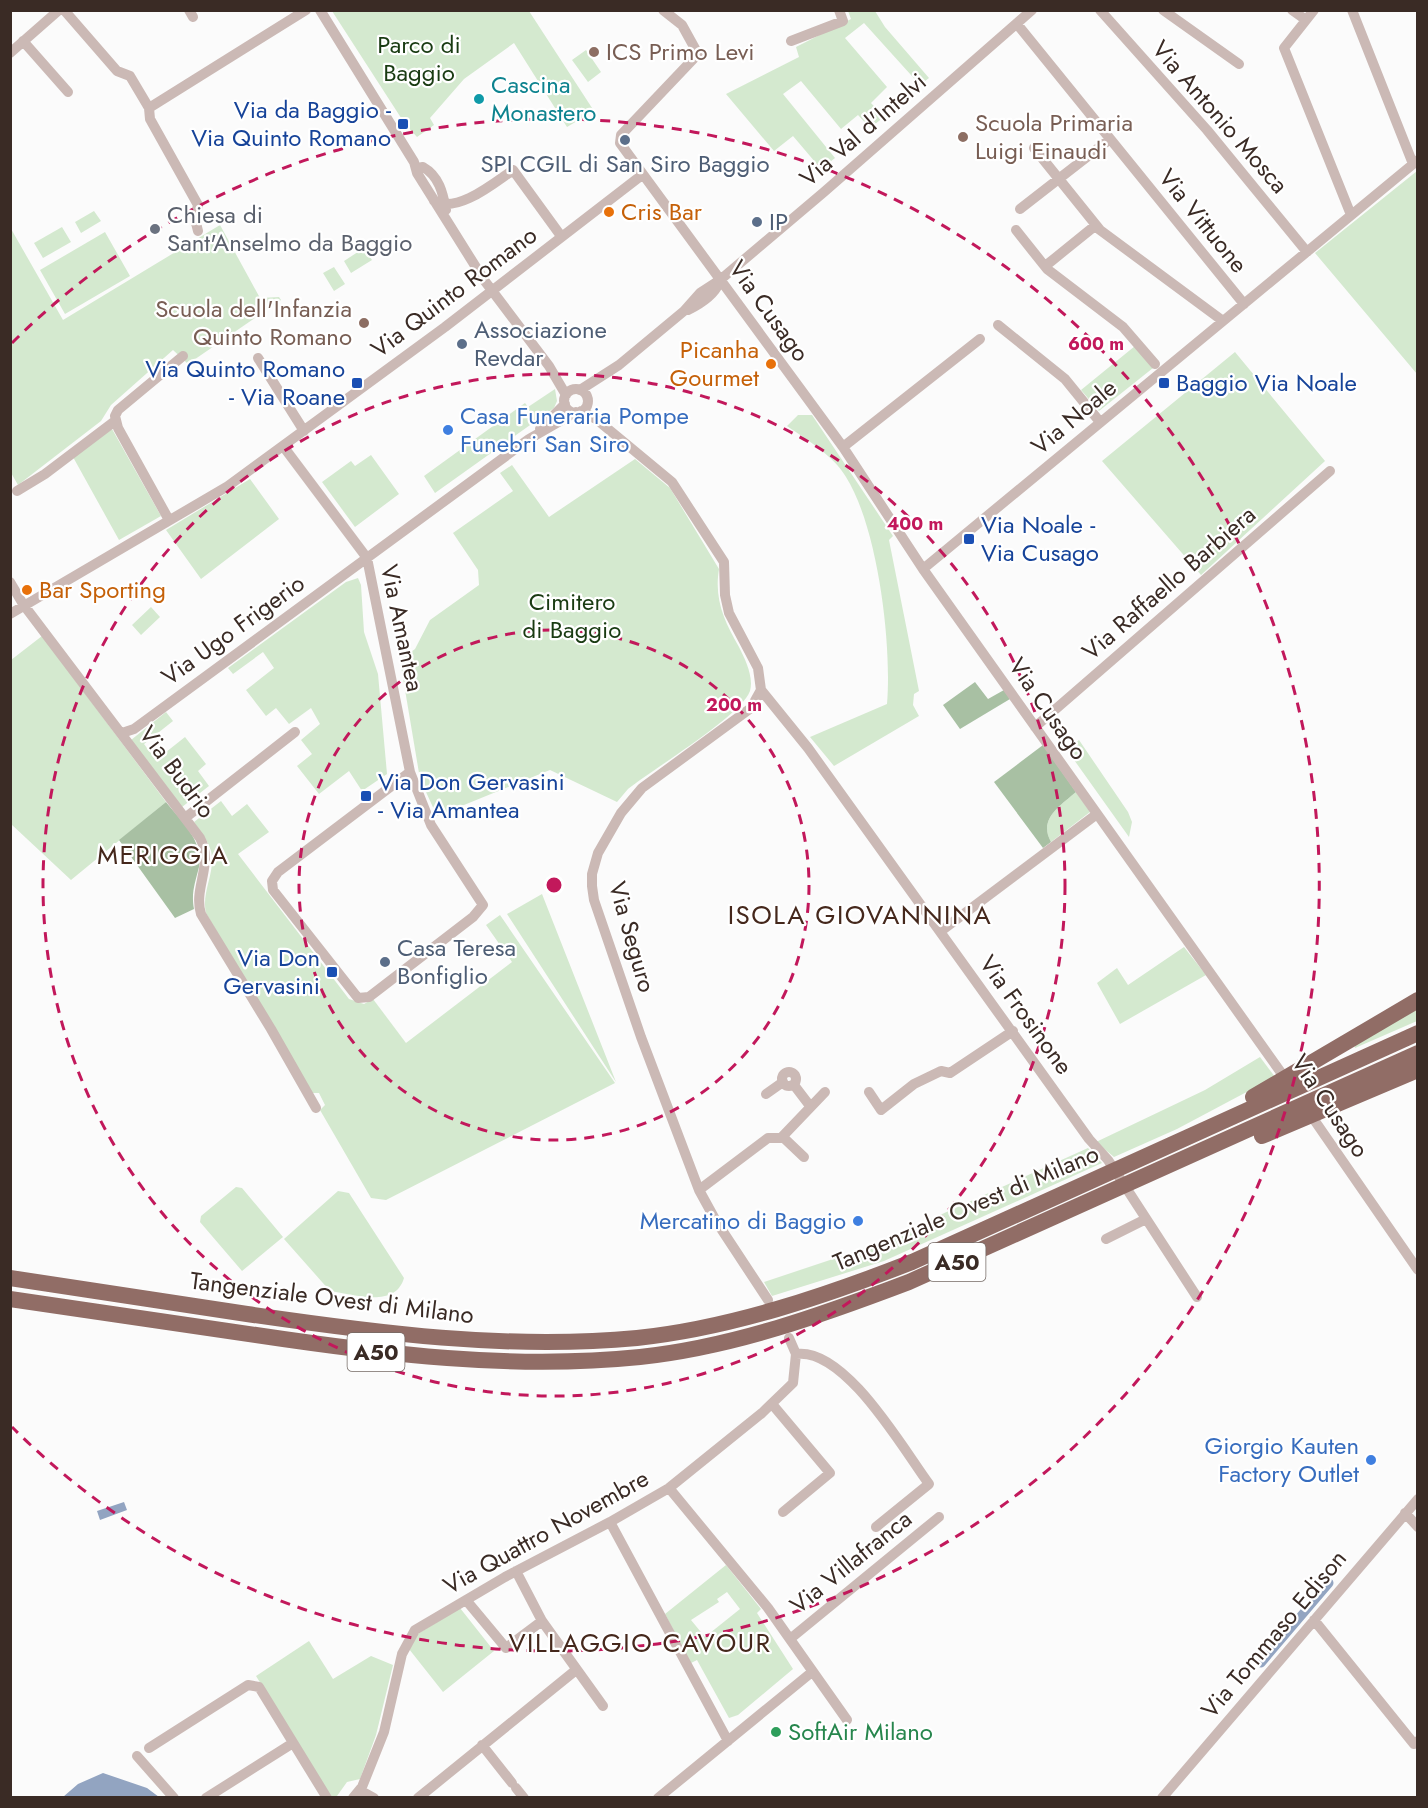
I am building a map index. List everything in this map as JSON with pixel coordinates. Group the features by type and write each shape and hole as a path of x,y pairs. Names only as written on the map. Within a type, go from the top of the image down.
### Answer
{"highway":[{"path":"1302,1078 1418,1000"},
{"name":"Tangenziale Ovest di Milano","path":"10,1278 375,1333 501,1343 638,1338 735,1321 776,1303 839,1289 912,1262 1112,1167 1175,1144 1302,1078 1418,1033"},
{"path":"1320,1105 1418,1053"},
{"path":"1381,1087 1418,1070"},
{"path":"1320,1105 1381,1087 1418,1081"},
{"name":"Tangenziale Ovest di Milano","path":"10,1299 373,1352 501,1363 640,1357 790,1331 1126,1188 1184,1160 1233,1147 1320,1105"}],"street":[{"path":"10,53 59,10"},
{"path":"64,10 117,70 130,76 149,108 150,119 198,204 195,219 198,231"},
{"path":"149,108 306,10"},
{"path":"320,10 418,168 423,167 430,171 443,192 439,202 448,222 492,290 549,366 596,419 672,482 724,562 727,605 758,668 761,690"},
{"path":"663,10 675,14"},
{"path":"791,41 843,21 839,10"},
{"name":"Via Val d'Intelvi","path":"576,396 684,311 702,291 720,280 1032,10"},
{"name":"Via Antonio Mosca","path":"1100,10 1207,130 1307,252"},
{"path":"1163,10 1239,64"},
{"path":"1292,10 1306,20"},
{"path":"1314,10 1284,48 1352,215"},
{"path":"1352,10 1415,162"},
{"name":"Via Cusago","path":"675,14 698,54 621,135 620,143 843,447 923,569 1269,1055 1418,1270"},
{"name":"Via Vittuone","path":"1017,24 1244,304"},
{"path":"23,41 68,92"},
{"path":"1020,209 1110,139"},
{"path":"1035,148 1096,225 1223,321"},
{"name":"Via Noale","path":"923,569 1415,162"},
{"path":"439,202 470,196 513,170 561,237"},
{"name":"Via Quinto Romano","path":"10,614 23,604 228,486 492,290 642,175"},
{"path":"1047,269 1049,263 1096,225"},
{"path":"1016,230 1047,269 1123,327 1155,364"},
{"path":"998,325 1065,379 1100,422"},
{"path":"843,447 980,339"},
{"path":"17,491 45,474 115,421 118,410 183,356"},
{"path":"258,358 304,431"},
{"path":"576,396 568,409 596,419"},
{"path":"576,396 578,412"},
{"path":"529,439 576,396"},
{"path":"529,439 578,412"},
{"path":"115,421 169,520"},
{"name":"Via Ugo Frigerio","path":"122,733 134,729 529,439"},
{"name":"Via Amantea","path":"283,446 367,558 410,772 431,825 483,905 473,917 369,997 358,998 273,890 272,880 279,872 410,772"},
{"name":"Via Raffaello Barbiera","path":"1035,727 1330,471"},
{"path":"10,582 23,604"},
{"name":"Via Budrio","path":"23,604 200,838 207,854 198,896 203,920 271,1029 316,1108"},
{"name":"Via Frosinone","path":"761,690 808,748 892,869 941,931 1126,1188"},
{"name":"Via Seguro","path":"761,690 751,708 642,788 621,813 598,853 592,874 594,900 640,1037 699,1190 716,1221 776,1303"},
{"path":"185,818 295,732"},
{"path":"941,931 1097,814"},
{"path":"869,1092 881,1110 914,1084 941,1071 950,1073 1012,1031"},
{"path":"766,1094 788,1083 810,1106"},
{"path":"781,1138 825,1092"},
{"path":"699,1190 768,1138 784,1138 804,1157"},
{"path":"1126,1188 1197,1297"},
{"path":"1106,1239 1146,1219"},
{"path":"790,1331 796,1354 809,1353 848,1377 929,1484 876,1527"},
{"name":"Via Quattro Novembre","path":"355,1796 366,1778 388,1718 402,1654 410,1635 427,1621 669,1488 772,1404 793,1383 796,1354"},
{"path":"772,1404 830,1473 783,1512"},
{"path":"669,1488 768,1608 847,1720"},
{"name":"Via Tommaso Edison","path":"1162,1797 1418,1498"},
{"path":"1406,1513 1418,1527"},
{"name":"Via Villafranca","path":"790,1639 939,1517"},
{"path":"610,1522 728,1741"},
{"path":"516,1571 542,1621 603,1706"},
{"path":"466,1600 506,1648 542,1621"},
{"path":"1314,1620 1414,1744 1418,1741"},
{"path":"418,1797 573,1667"},
{"path":"658,1797 812,1672"},
{"path":"149,1748 248,1685 259,1687 327,1797"},
{"path":"206,1797 293,1743"},
{"path":"482,1745 524,1797"},
{"path":"137,1756 174,1797"},
{"path":"355,1796 371,1795 366,1778"}],"green space":[{"name":"Parco di Baggio","path":"332,11 529,11 594,111 567,127 514,43 464,79 430,118 434,125 417,137 405,124"},
{"path":"848,11 875,11 885,27 929,78 920,85 864,23 845,38 887,87 871,103 884,117 870,128 858,115 841,129 801,81 783,94 835,158 821,169 793,136 774,151 726,94 799,57 796,47 851,19"},
{"path":"586,50 601,72 588,82 572,60"},
{"path":"1417,171 1417,374 1315,253"},
{"path":"94,211 101,221 81,233 75,222"},
{"path":"220,225 260,298 279,297 281,300 188,364 173,350 111,405 101,421 18,485 10,471 10,227 63,320"},
{"path":"62,227 71,242 43,258 34,243"},
{"path":"105,232 130,276 65,314 40,270"},
{"path":"364,248 372,260 351,273 344,261"},
{"path":"334,267 345,284 334,291 323,273"},
{"path":"1135,346 1153,368 1099,411 1081,390"},
{"path":"1235,352 1325,461 1201,575 1102,461"},
{"path":"555,389 557,401 554,408 435,493 424,476 525,403 528,407"},
{"path":"798,415 812,415 893,536 889,540 919,691 914,694 913,705 919,716 834,766 810,737 887,704 885,619 874,555 857,499 841,469 819,448 787,426"},
{"path":"112,429 161,516 119,540 73,457"},
{"path":"371,455 399,494 355,527 322,482 351,461 355,466"},
{"name":"Cimitero di Baggio","path":"635,459 670,488 719,569 718,590 721,610 748,668 751,680 750,691 731,714 628,789 617,802 550,770 437,816 420,779 400,660 415,649 430,620 479,585 478,570 453,533 513,491 500,473 512,465 549,517"},
{"path":"250,479 279,519 201,579 166,530"},
{"path":"358,578 361,585 364,632 378,674 387,774 362,791 349,771 319,794 297,766 312,754 301,740 320,724 311,708 289,724 276,708 266,716 246,690 274,668 263,652 233,674 228,668 346,582"},
{"path":"151,607 160,617 141,635 132,625"},
{"path":"42,636 166,802 71,880 11,824 11,660"},
{"path":"975,682 988,699 1004,690 1010,699 960,729 943,705"},
{"path":"166,712 173,721 144,744 156,760 185,737 206,764 198,771 209,786 182,807 131,740"},
{"path":"1079,740 1128,812 1132,822 1129,837 1067,750"},
{"path":"1043,745 1076,792 1058,808 1049,820 1047,826 1051,842 1043,848 994,782"},
{"path":"1076,792 1090,812 1051,842 1047,826 1049,820 1058,808"},
{"path":"221,801 232,816 247,804 269,832 238,854 349,999 364,1004 373,999 406,1043 512,962 486,925 500,915 615,1083 386,1200 371,1198 320,1110 325,1105 319,1093 311,1093 206,913 205,897 212,867 211,851 194,822"},
{"path":"166,802 195,840 200,858 193,893 194,909 175,918 119,840"},
{"path":"542,894 616,1082 507,914"},
{"path":"1184,947 1206,975 1120,1024 1097,983 1117,968 1128,985"},
{"path":"1417,1006 1417,1021 1355,1048 1354,1044"},
{"path":"1260,1057 1275,1077 1177,1129 1114,1157 1096,1142 1205,1090"},
{"path":"1088,1148 1102,1163 884,1261 772,1296 764,1282 869,1247"},
{"path":"236,1187 242,1188 283,1237 242,1271 200,1222 201,1216"},
{"path":"338,1191 349,1193 404,1278 399,1288 392,1294 373,1297 330,1291 284,1239"},
{"path":"726,1565 761,1609 757,1613 793,1669 738,1715 729,1718 697,1660 691,1663 665,1614","holes":["727,1592 740,1609 705,1637 691,1620 719,1602 717,1599"]},
{"path":"460,1608 494,1651 443,1692 409,1649 416,1635"},
{"path":"309,1641 333,1679 371,1656 393,1665 376,1735 360,1779 347,1782 337,1796 330,1796 256,1676"}],"water":[{"path":"124,1502 127,1510 100,1520 97,1511"},
{"path":"103,1773 147,1788 159,1797 63,1797 78,1784"}],"waterway":[{"path":"1261,1663 1329,1583"}],"place":[{"name":"ICS Primo Levi","path":"594,52"},
{"name":"Cascina Monastero","path":"479,99"},
{"name":"Via da Baggio - Via Quinto Romano","path":"403,124"},
{"name":"Scuola Primaria Luigi Einaudi","path":"963,137"},
{"name":"SPI CGIL di San Siro Baggio","path":"625,140"},
{"name":"Cris Bar","path":"609,212"},
{"name":"IP","path":"757,222"},
{"name":"Chiesa di Sant'Anselmo da Baggio","path":"155,229"},
{"name":"Scuola dell'Infanzia Quinto Romano","path":"364,323"},
{"name":"Associazione Revdar","path":"462,344"},
{"name":"Picanha Gourmet","path":"771,364"},
{"name":"Via Quinto Romano - Via Roane","path":"357,383"},
{"name":"Baggio Via Noale","path":"1164,383"},
{"name":"Casa Funeraria Pompe Funebri San Siro","path":"448,430"},
{"name":"Via Noale - Via Cusago","path":"969,539"},
{"name":"Bar Sporting","path":"27,590"},
{"name":"Via Don Gervasini - Via Amantea","path":"366,796"},
{"name":"Casa Teresa Bonfiglio","path":"385,962"},
{"name":"Via Don Gervasini","path":"332,972"},
{"name":"Mercatino di Baggio","path":"858,1221"},
{"name":"Giorgio Kauten Factory Outlet","path":"1371,1460"},
{"name":"SoftAir Milano","path":"776,1732"}],"district":[{"name":"MERIGGIA","path":"163,855"},
{"name":"ISOLA GIOVANNINA","path":"860,915"},
{"name":"VILLAGGIO CAVOUR","path":"640,1643"}]}
